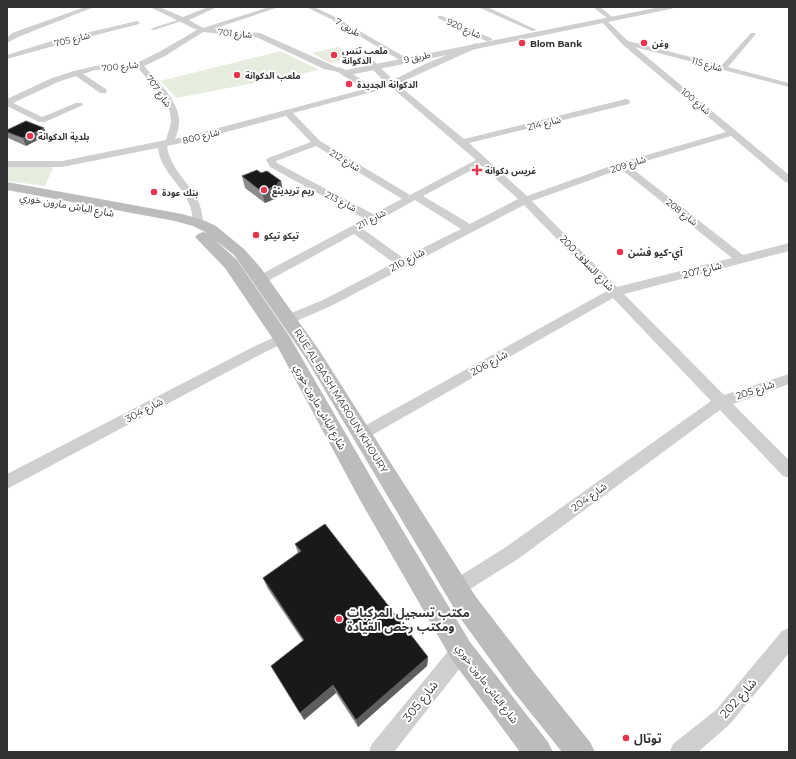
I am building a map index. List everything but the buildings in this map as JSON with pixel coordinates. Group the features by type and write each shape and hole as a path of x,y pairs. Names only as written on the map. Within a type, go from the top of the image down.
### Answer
{"main road":[{"name":"RUE AL BASH MAROUN KHOURY","path":"7,186 169,216 198,223 211,229 234,247 254,270 289,319 362,434 467,606 522,681 580,752"},
{"name":"شارع الباش مارون خوري","path":"7,194 168,224 187,229 202,237 231,264 282,339 368,493 461,651 538,752"}],"street":[{"path":"7,41 15,35 91,7"},
{"name":"شارع 701","path":"153,7 202,30 257,35 327,67 342,72 372,90"},
{"path":"152,30 183,20 214,7"},
{"name":"شارع 700","path":"7,103 55,80 76,73 95,68 139,65 162,54 202,30 276,7"},
{"name":"7 طريق","path":"309,7 404,58"},
{"path":"481,7 534,30"},
{"name":"شارع 100","path":"596,7 625,42 789,180"},
{"name":"9 طريق","path":"342,72 489,39 534,30 606,19 657,7"},
{"name":"9 طريق","path":"404,58 671,7"},
{"name":"شارع 920","path":"440,17 489,39"},
{"name":"شارع 705","path":"7,57 54,43 137,23"},
{"path":"7,33 15,35"},
{"path":"723,68 753,34"},
{"name":"شارع 115","path":"625,42 789,85"},
{"name":"800 شارع","path":"7,164 62,164 166,144 288,113 392,84 428,66 477,45"},
{"path":"428,66 434,59 457,49"},
{"name":"شارع 707","path":"139,65 154,82 172,110 175,123 166,144"},
{"name":"200 شارع السلاف","path":"372,65 392,84 462,142 525,200 720,402 789,471"},
{"path":"76,73 103,91"},
{"name":"شارع 214","path":"462,142 626,102"},
{"path":"7,103 42,120 79,105"},
{"name":"شارع 212","path":"288,113 317,143 468,228"},
{"name":"شارع 209","path":"525,200 622,165 732,133"},
{"name":"شارع 213","path":"317,143 270,160 273,165 372,218"},
{"path":"166,144 164,157 188,191 197,208 198,223"},
{"name":"شارع 211","path":"260,280 372,218 482,160"},
{"name":"شارع 208","path":"622,165 741,259"},
{"name":"شارع 210","path":"289,319 327,303 468,228 525,200"},
{"path":"354,228 402,263"},
{"name":"شارع 207","path":"615,292 789,247"},
{"name":"شارع 206","path":"362,434 615,292"},
{"name":"شارع 304","path":"7,482 262,348 282,339"},
{"name":"شارع 205","path":"720,402 789,379"},
{"name":"شارع 204","path":"456,588 512,553 720,402"},
{"name":"شارع 202","path":"682,752 723,717 789,638"},
{"name":"شارع 305","path":"380,752 461,651"}],"shaded area":[{"name":"ملعب تنس الدكوانة","path":"338,47 355,58 330,63 312,53"},
{"name":"ملعب الدكوانة","path":"281,51 319,70 177,98 160,81"},
{"path":"54,166 45,186 7,181 7,167"}],"place":[{"name":"Blom Bank","path":"522,43"},
{"name":"وغن","path":"644,43"},
{"name":"ملعب تنس الدكوانة","path":"334,55"},
{"name":"ملعب الدكوانة","path":"237,75"},
{"name":"الدكوانة الجديدة","path":"349,84"},
{"name":"بلدية الدكوانة","path":"30,136"},
{"name":"غريس دكوانة","path":"477,170"},
{"name":"ريم تريدينغ","path":"264,190"},
{"name":"بنك عودة","path":"154,192"},
{"name":"تيكو تيكو","path":"256,235"},
{"name":"آي-كيو فشن","path":"620,252"},
{"name":"مكتب تسجيل المركبات ومكتب رخص القيادة","path":"339,619"},
{"name":"توتال","path":"626,738"}]}
